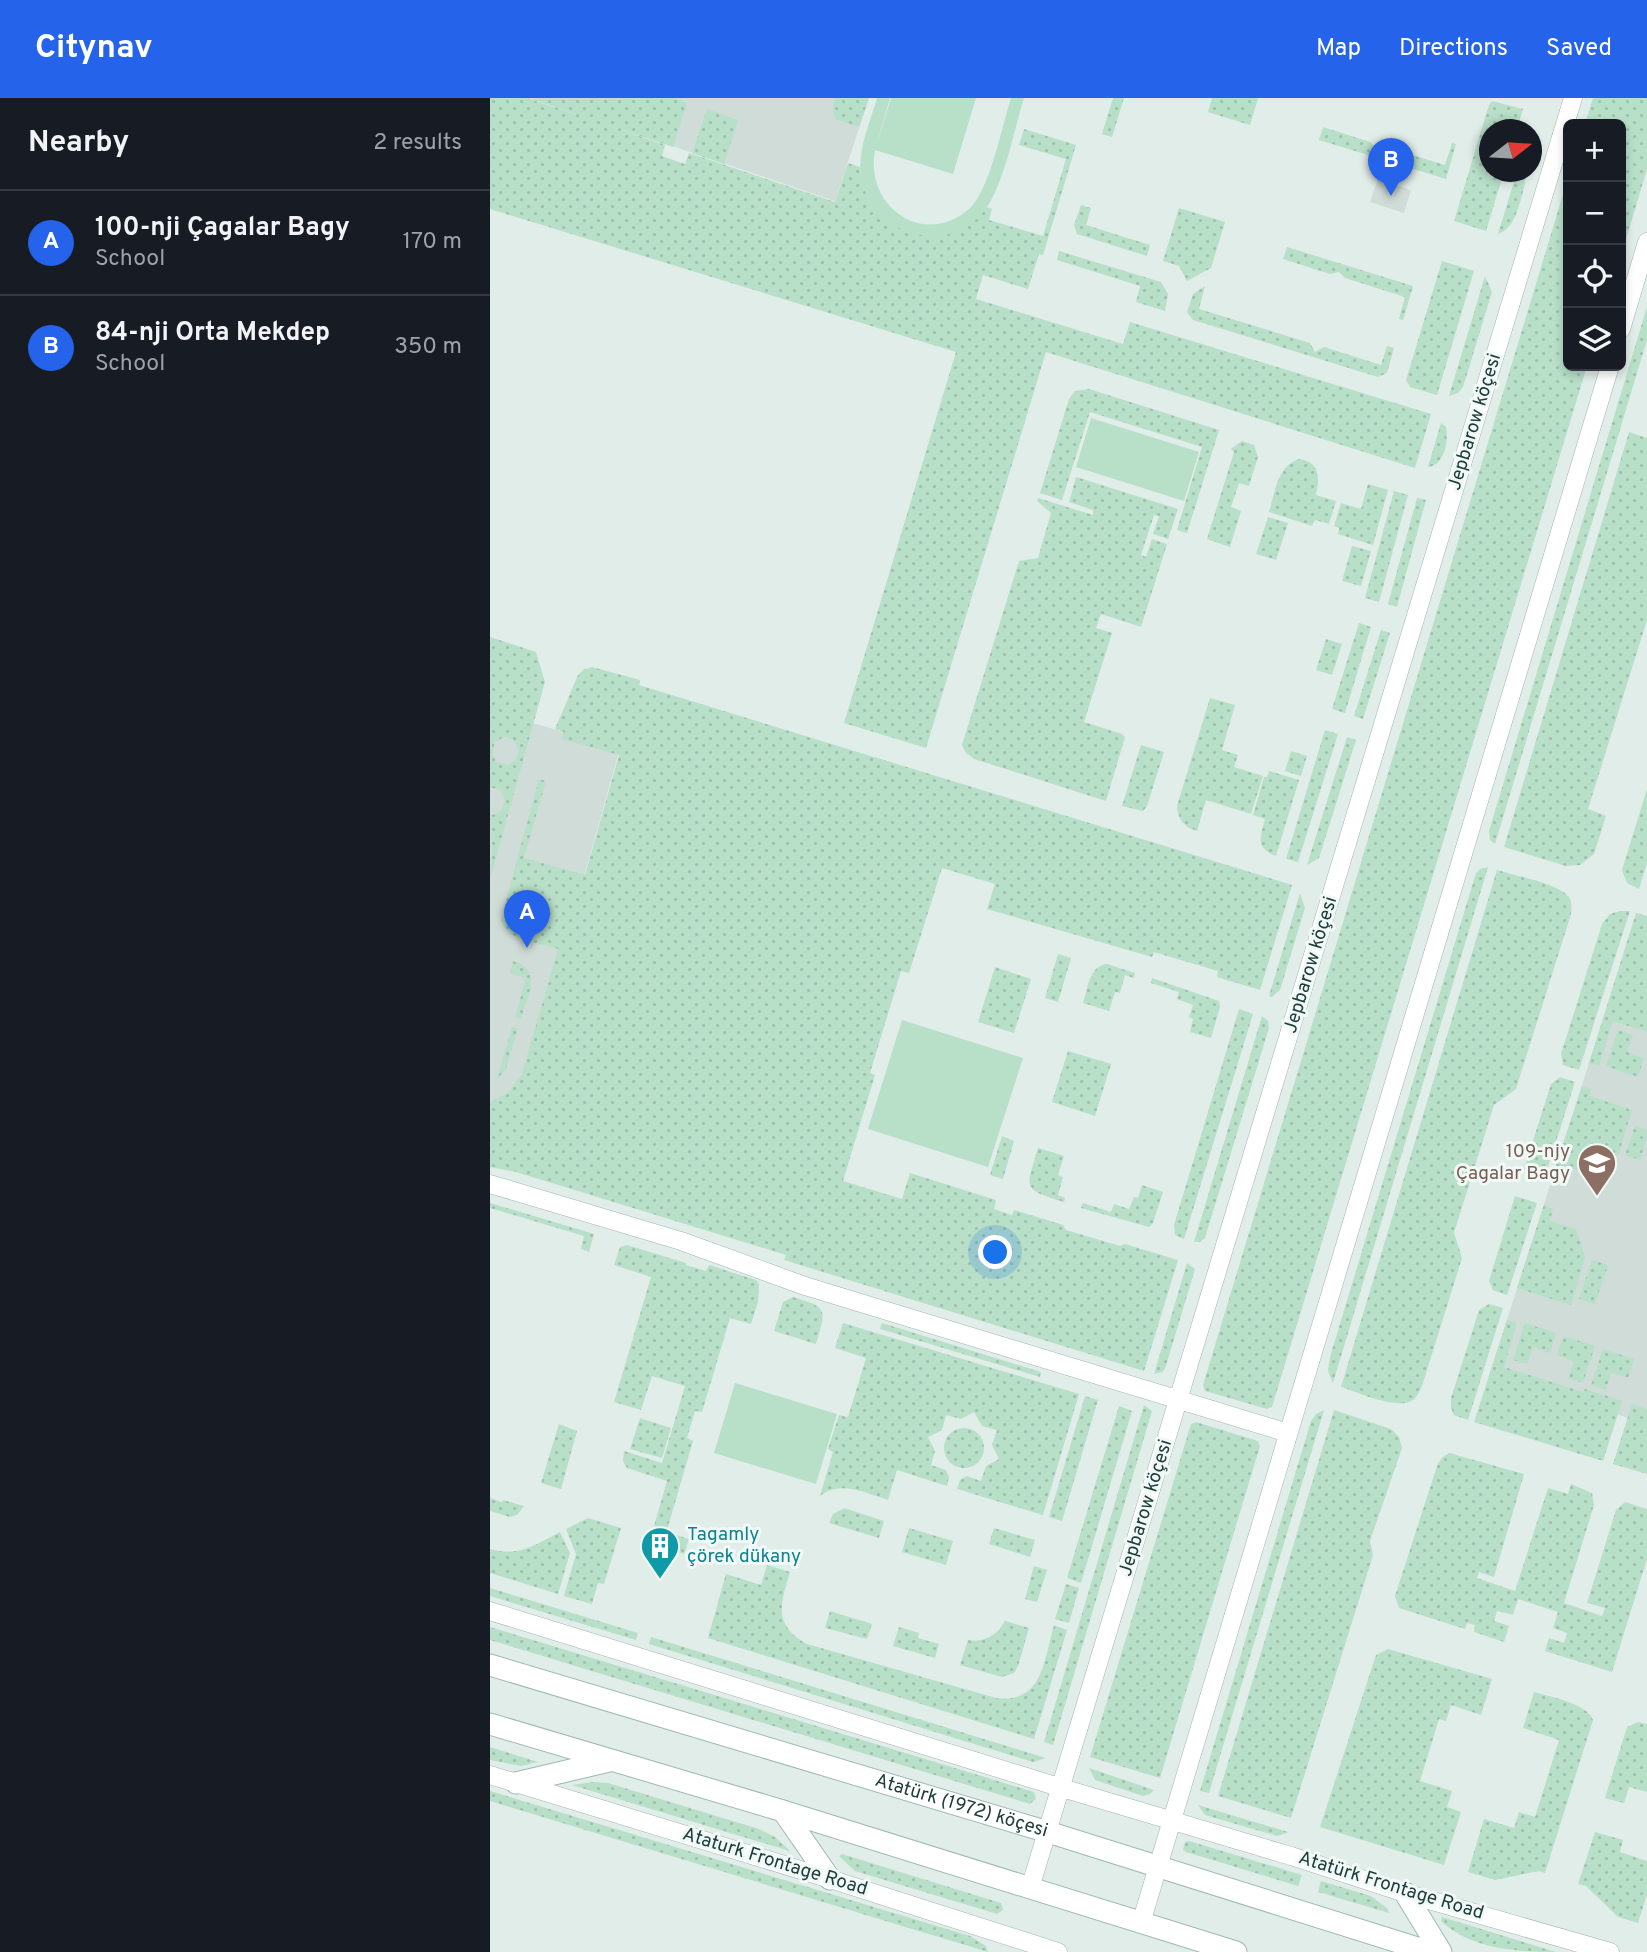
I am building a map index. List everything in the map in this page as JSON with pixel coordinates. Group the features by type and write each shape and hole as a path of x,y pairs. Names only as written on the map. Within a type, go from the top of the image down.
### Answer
{"main road":[{"name":"Atatürk (1972) köçesi","path":"490,1665 1048,1832 1430,1952"},
{"path":"490,1724 783,1811 1236,1952"},
{"path":"516,1783 611,1761"},
{"path":"783,1811 830,1878"},
{"path":"1405,1893 1441,1952"}],"street":[{"name":"Jepbarow köçesi","path":"1030,1888 1573,98"},
{"path":"1626,312 1647,242"},
{"path":"1141,1923 1608,371"},
{"path":"490,1184 681,1241 805,1286 1288,1433"},
{"name":"Atatürk Frontage Road","path":"490,1611 1405,1893 1610,1952"},
{"name":"Ataturk Frontage Road","path":"490,1775 830,1878 1058,1952"}],"shaded area":[{"path":"530,98 869,98 835,201"},
{"path":"1378,179 1411,190 1404,213 1370,202"},
{"path":"490,711 620,748 507,1152 490,1147"},
{"name":"109-njy Çagalar Bagy","path":"1607,1007 1647,1020 1647,1424 1490,1373"}],"green space":[{"path":"490,98 529,98 665,145 662,156 685,164 689,153 835,202 848,163 860,167 870,202 932,236 962,228 976,219 987,207 992,209 989,220 1043,236 1066,159 1019,145 1024,129 1076,145 1043,255 1039,254 1028,289 983,275 976,299 1123,344 1130,322 1431,414 1415,468 1046,352 926,748 844,723 956,352 490,209"},
{"path":"674,98 687,103 673,147 530,99"},
{"path":"835,98 869,98 859,127 835,119"},
{"path":"877,98 890,98 875,150 874,171 879,189 889,205 902,216 918,223 935,224 953,220 970,208 984,187 1011,98 1024,98 1003,172 992,199 969,225 951,233 932,236 912,233 894,226 879,213 867,197 860,167 862,147"},
{"path":"891,98 976,98 953,174 875,150"},
{"path":"1113,98 1124,98 1112,137 1102,134"},
{"path":"1212,98 1258,98 1250,125 1208,112"},
{"path":"1593,98 1647,98 1647,169 1626,239 1626,119 1587,119"},
{"path":"1492,101 1523,109 1520,119 1485,119"},
{"path":"707,109 738,120 724,164 692,153"},
{"path":"1323,127 1370,142 1376,148 1386,147 1445,165 1452,143 1456,144 1446,179 1319,140"},
{"path":"1479,138 1479,182 1501,182 1486,231 1454,221"},
{"path":"1514,182 1525,182 1511,224 1498,234"},
{"path":"1563,195 1563,371 1585,371 1272,1407 1267,1409 1205,1391 1203,1385"},
{"path":"1081,205 1091,208 1086,225 1150,245 1147,256 1077,234 1074,225"},
{"path":"1179,208 1225,222 1211,268 1187,281 1179,266 1163,261"},
{"path":"1287,247 1413,286 1403,320 1399,319 1405,297 1345,278 1339,272 1330,274 1283,259"},
{"path":"1059,251 1161,282 1168,294 1165,311 1136,302 1140,286 1057,260"},
{"path":"1442,261 1474,271 1437,395 1410,387 1406,380"},
{"path":"1485,276 1492,292 1463,387 1458,393 1449,396"},
{"path":"1205,286 1199,309 1310,343 1315,352 1324,347 1381,365 1387,346 1394,348 1387,373 1378,377 1193,320 1187,312 1193,294"},
{"path":"1647,307 1647,340 1495,844 1490,840 1489,831"},
{"path":"1089,389 1219,430 1187,533 1177,530 1202,447 1090,412 1062,500 1040,493 1069,399 1075,391"},
{"path":"1091,418 1199,452 1184,501 1076,467"},
{"path":"1441,423 1446,427 1446,446 1442,458 1428,467"},
{"path":"1629,432 1647,438 1647,620 1588,809 1606,816 1594,854 1580,865 1566,866 1504,847"},
{"path":"1242,441 1254,445 1258,457 1249,486 1239,483 1231,507 1241,511 1230,547 1207,539 1234,452 1231,449"},
{"path":"1299,459 1311,463 1317,471 1316,495 1336,501 1329,524 1315,520 1312,526 1269,512 1281,474"},
{"path":"1076,477 1178,509 1168,539 1153,534 1159,516 1154,515 1141,555 1146,557 1152,539 1167,544 1141,627 1101,614 1096,628 1112,633 1084,722 1125,737 1106,801 974,759 966,753 962,745 1019,561 1038,558 1051,513 1037,501 1038,498 1093,515 1093,510 1069,502"},
{"path":"1368,484 1388,490 1373,545 1338,534 1339,528 1334,526 1341,503 1361,509"},
{"path":"1394,491 1408,495 1379,602 1365,598"},
{"path":"1417,498 1426,500 1397,607 1388,604"},
{"path":"1268,517 1288,523 1276,560 1256,554"},
{"path":"1352,546 1371,551 1361,586 1342,581"},
{"path":"1359,623 1371,627 1345,713 1332,709"},
{"path":"1381,630 1390,633 1363,719 1354,716"},
{"path":"490,637 536,652 545,682 490,879 490,814 502,810 505,800 500,790 490,787","holes":["504,737 514,740 519,750 516,760 507,765 497,762 492,753 495,742"]},
{"path":"1326,639 1342,644 1332,675 1316,670"},
{"path":"592,667 640,680 639,685 1292,885 1260,990 1217,977 1218,971 1154,952 1152,957 987,909 995,884 942,868 909,973 901,971 870,1073 875,1075 843,1181 902,1199 910,1173 996,1200 994,1209 1012,1215 1014,1210 1063,1225 1066,1230 1178,1260 1144,1371 784,1260 786,1255 516,1172 490,1167 490,1102 508,1093 522,1074 558,949 516,937 504,927 501,919 539,779 546,781 524,858 585,875 619,755 562,739 564,732 555,729 578,675"},
{"path":"1210,698 1235,705 1222,750 1238,755 1234,767 1263,776 1251,814 1206,800 1197,831 1182,822 1177,806"},
{"path":"1325,730 1338,734 1298,862 1286,859"},
{"path":"1347,737 1356,740 1319,858 1307,865"},
{"path":"1141,745 1164,752 1143,811 1122,806"},
{"path":"1291,751 1307,756 1301,776 1285,771"},
{"path":"1269,771 1299,780 1276,856 1262,846 1265,819 1253,815 1264,777 1267,777"},
{"path":"1647,789 1647,863 1639,889 1627,883 1622,870"},
{"path":"1488,867 1333,1383 1328,1371 1330,1357 1476,873"},
{"path":"1497,870 1560,890 1569,898 1571,914 1516,1089 1494,1105 1454,1233 1462,1258 1422,1386 1413,1400 1407,1403 1388,1402 1341,1387"},
{"path":"1300,893 1305,908 1280,990 1272,997 1269,996"},
{"path":"1630,911 1579,1070 1563,1065 1561,1054 1602,924 1610,914"},
{"path":"1636,913 1647,916 1647,1032 1613,1021 1599,1066 1589,1063"},
{"path":"1058,954 1071,958 1058,1002 1045,998"},
{"path":"513,961 522,965 531,977 521,1019 515,1017 526,978 510,973"},
{"path":"1107,964 1135,973 1134,978 1125,975 1120,993 1115,992 1109,1011 1083,1003 1093,973"},
{"path":"995,967 1031,979 1014,1033 978,1022"},
{"path":"1152,978 1219,1001 1220,1007 1211,1038 1190,1032 1193,1019 1189,1017 1193,1005 1177,999 1179,992 1151,983"},
{"path":"1239,1009 1253,1014 1184,1239 1175,1235 1174,1225"},
{"path":"1262,1016 1268,1021 1269,1028 1205,1238 1194,1242"},
{"path":"902,1020 1023,1058 988,1167 868,1129"},
{"path":"512,1027 518,1028 506,1069 497,1079"},
{"path":"1618,1030 1633,1035 1627,1052 1644,1058 1638,1077 1606,1066"},
{"path":"1068,1051 1111,1064 1095,1116 1052,1102"},
{"path":"1560,1077 1575,1082 1545,1176 1524,1169 1551,1084"},
{"path":"1582,1086 1591,1089 1590,1096 1632,1110 1619,1153 1593,1175 1567,1167 1562,1180 1552,1177"},
{"path":"1635,1126 1647,1130 1640,1160 1625,1155"},
{"path":"1002,1136 1014,1141 1003,1179 990,1175"},
{"path":"1038,1148 1064,1156 1058,1175 1063,1177 1058,1195 1065,1198 1064,1202 1040,1194 1030,1185"},
{"path":"1142,1185 1163,1192 1153,1223 1149,1227 1081,1208 1083,1203 1111,1212 1114,1204 1129,1209 1134,1197 1138,1198"},
{"path":"1515,1196 1537,1203 1507,1295 1493,1290 1489,1281"},
{"path":"490,1203 594,1234 589,1252 581,1249 584,1236 490,1208"},
{"path":"1544,1205 1553,1209 1550,1221 1576,1229 1585,1258 1571,1305 1517,1288"},
{"path":"627,1245 706,1271 709,1265 756,1280 759,1284 758,1302 751,1324 730,1318 702,1412 695,1411 687,1438 693,1441 667,1530 654,1526 667,1481 627,1468 623,1461 624,1451 662,1463 685,1386 652,1376 641,1410 614,1402 651,1277 614,1265 620,1247"},
{"path":"1592,1260 1608,1265 1595,1304 1579,1299"},
{"path":"1187,1263 1195,1269 1165,1369 1154,1374"},
{"path":"793,1297 819,1307 822,1312 816,1344 774,1331 783,1302"},
{"path":"1489,1304 1503,1308 1468,1420 1454,1415 1451,1398 1479,1310"},
{"path":"1507,1320 1517,1323 1504,1367 1583,1392 1585,1389 1622,1401 1603,1461 1474,1422"},
{"path":"843,1323 1079,1394 1043,1515 957,1489 960,1480 967,1476 981,1481 986,1466 999,1459 992,1445 997,1430 982,1426 974,1412 961,1419 946,1415 942,1430 928,1437 935,1451 931,1465 946,1470 949,1477 947,1486 897,1470 888,1500 845,1488 828,1491 820,1496 833,1452 828,1449 839,1415 848,1417 866,1358 835,1348"},
{"path":"882,1323 1041,1372 1040,1377 880,1329"},
{"path":"1525,1323 1556,1333 1550,1353 1533,1347 1527,1364 1513,1360"},
{"path":"1563,1336 1595,1346 1583,1383 1568,1378 1574,1361 1557,1355"},
{"path":"1603,1349 1634,1359 1628,1378 1611,1373 1606,1390 1591,1385"},
{"path":"735,1383 837,1414 816,1484 714,1453"},
{"path":"1085,1396 1098,1400 1062,1521 1049,1517"},
{"path":"1632,1404 1647,1409 1647,1474 1613,1464"},
{"path":"1144,1405 1152,1411 1053,1745 1044,1742"},
{"path":"1119,1406 1132,1411 1081,1583 1067,1578"},
{"path":"1324,1410 1209,1793 1200,1791 1311,1421 1316,1414"},
{"path":"1334,1410 1391,1429 1399,1437 1402,1448 1370,1541 1373,1555 1291,1818 1218,1796"},
{"path":"640,1418 671,1428 662,1458 630,1449"},
{"path":"1196,1422 1258,1441 1260,1446 1160,1778 1090,1757 1191,1424"},
{"path":"559,1424 577,1431 561,1489 541,1483"},
{"path":"964,1428 972,1429 978,1434 983,1440 983,1456 978,1462 972,1467 964,1468 956,1467 950,1462 945,1456 944,1448 945,1440 950,1434 956,1429"},
{"path":"1449,1453 1524,1474 1494,1577 1479,1572 1477,1578 1515,1591 1548,1488 1568,1494 1571,1484 1592,1493 1594,1505 1564,1603 1602,1616 1605,1608 1587,1603 1616,1510 1625,1502 1647,1509 1647,1559 1612,1672 1545,1651 1549,1638 1564,1643 1567,1633 1553,1628 1558,1612 1518,1599 1513,1615 1497,1611 1494,1621 1509,1626 1504,1642 1474,1632 1475,1625 1467,1623 1465,1629 1399,1608 1395,1596 1438,1463"},
{"path":"490,1498 524,1506 517,1515 510,1517 490,1511"},
{"path":"844,1508 884,1521 879,1538 829,1523 833,1514"},
{"path":"588,1518 621,1528 604,1584 598,1583 592,1604 564,1596 576,1554 566,1529"},
{"path":"654,1528 689,1539 684,1554 649,1543"},
{"path":"909,1528 953,1541 946,1565 902,1552"},
{"path":"994,1528 1035,1540 1030,1557 989,1544"},
{"path":"560,1532 570,1553 558,1594 490,1573 490,1549 518,1551"},
{"path":"767,1565 790,1572 782,1603 784,1621 796,1637 807,1644 996,1698 1012,1698 1032,1687 1044,1665 1054,1625 1067,1630 1034,1739 708,1638 726,1574 761,1585"},
{"path":"1034,1566 1047,1570 1037,1602 1025,1599"},
{"path":"1066,1584 1079,1588 1069,1623 1055,1619"},
{"path":"490,1588 638,1633 636,1640 490,1596"},
{"path":"830,1611 872,1624 867,1639 825,1628"},
{"path":"1005,1621 1029,1628 1014,1673 1002,1677 960,1665 968,1640 990,1637"},
{"path":"490,1627 1034,1792 1036,1799 1030,1804 490,1640"},
{"path":"899,1627 919,1633 918,1638 939,1644 935,1658 893,1646"},
{"path":"651,1637 1046,1758 1033,1762 649,1644"},
{"path":"1388,1649 1492,1679 1481,1715 1451,1705 1446,1721 1439,1719 1420,1781 1452,1791 1447,1807 1461,1812 1444,1865 1320,1827 1376,1655"},
{"path":"1534,1692 1576,1705 1584,1709 1593,1720 1545,1873 1538,1871 1495,1880 1468,1872 1484,1819 1514,1828 1519,1812 1535,1817 1559,1740 1523,1728"},
{"path":"1638,1722 1647,1724 1647,1792 1629,1787 1624,1803 1605,1798 1627,1727"},
{"path":"490,1747 538,1762 521,1766 490,1760"},
{"path":"1089,1768 1154,1790 1143,1796 1095,1780"},
{"path":"608,1783 759,1829 775,1837 790,1851 572,1785"},
{"path":"490,1791 970,1936 986,1946 988,1952 490,1801"},
{"path":"1198,1805 1288,1832 1277,1836 1205,1815"},
{"path":"1595,1832 1623,1840 1620,1852 1647,1861 1647,1894 1638,1923 1618,1917 1586,1886 1578,1884"},
{"path":"1185,1842 1302,1875 1298,1886 1186,1852 1183,1850"},
{"path":"842,1854 1001,1903 1003,1910 997,1914 855,1871 839,1856"},
{"path":"1321,1881 1371,1896 1388,1909 1389,1913 1318,1892"},
{"path":"1442,1917 1556,1952 1510,1950 1480,1943 1453,1930 1441,1921"}],"place":[{"name":"84-nji Orta Mekdep","path":"1391,196"},
{"name":"100-nji Çagalar Bagy","path":"527,948"},
{"name":"109-njy Çagalar Bagy","path":"1597,1197"},
{"name":"Tagamly çörek dükany","path":"660,1580"}]}
